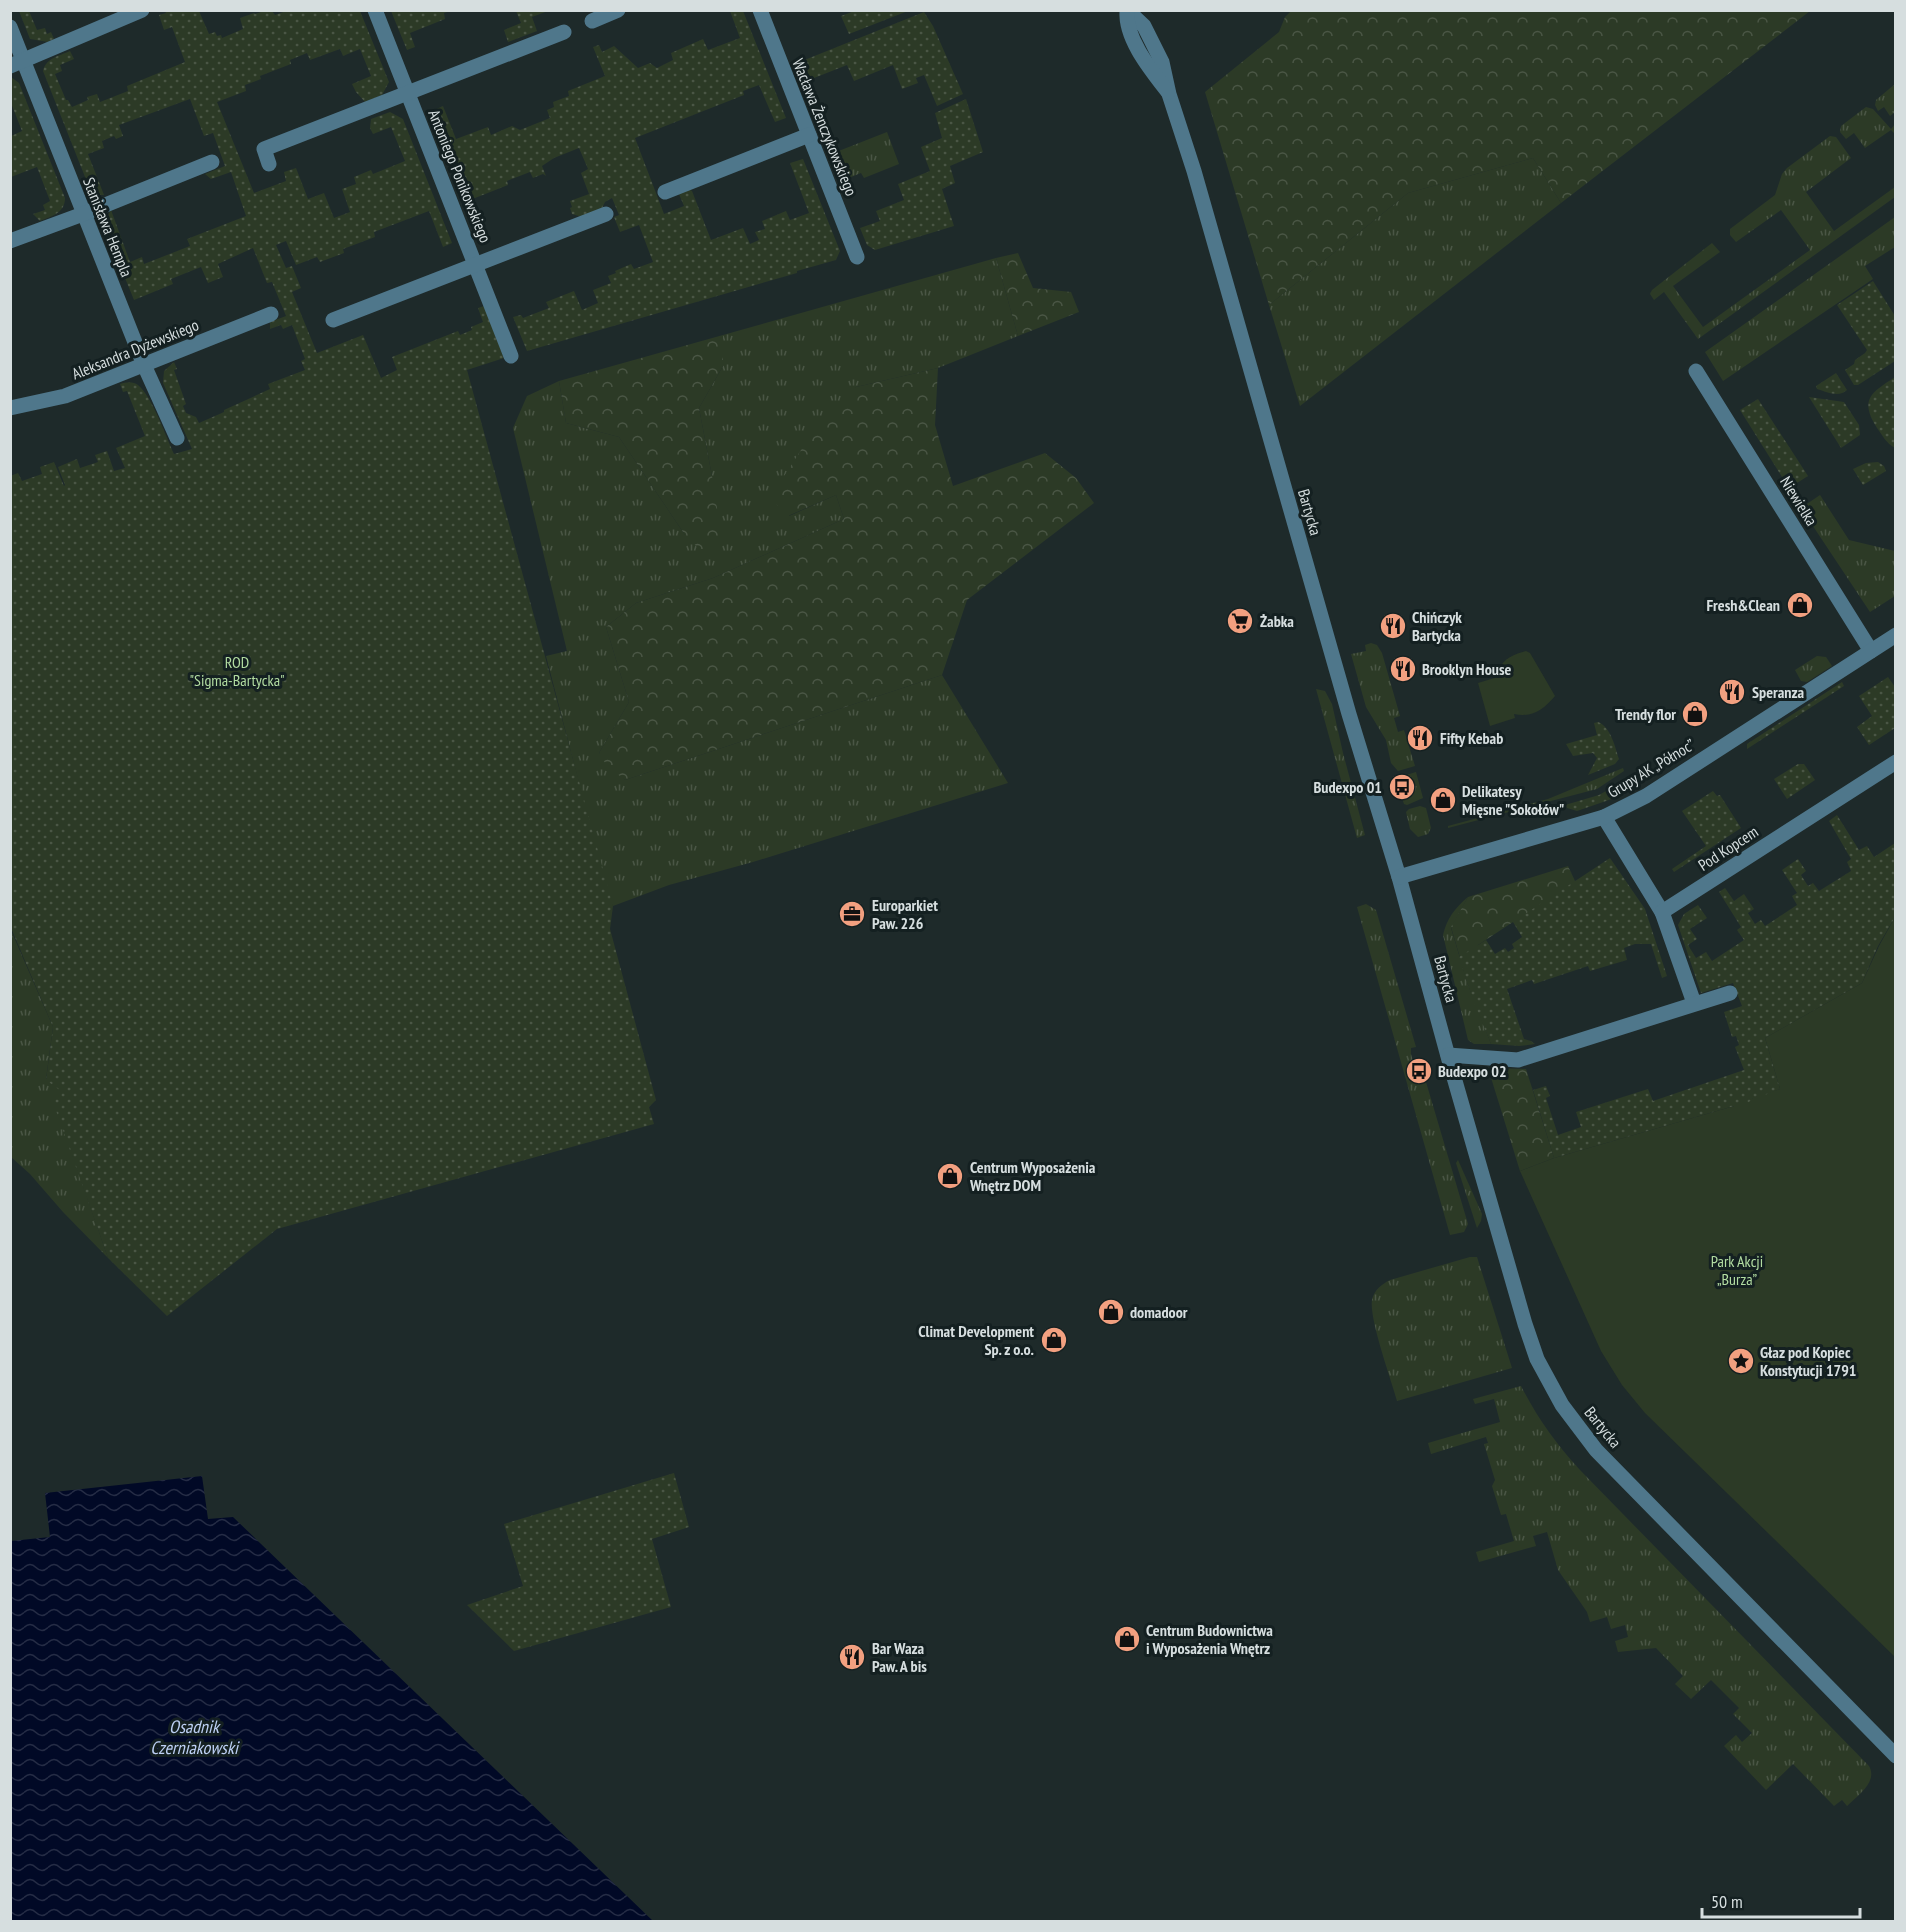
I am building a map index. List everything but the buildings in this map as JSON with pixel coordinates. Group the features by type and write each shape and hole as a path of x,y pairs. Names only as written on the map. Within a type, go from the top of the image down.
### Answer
{"street":[{"path":"17,63 142,10"},
{"name":"Antoniego Ponikowskiego","path":"375,10 512,356"},
{"path":"592,21 618,10"},
{"name":"Wacława Żenczykowskiego","path":"759,10 857,257"},
{"name":"Bartycka","path":"1127,11 1127,24 1132,38 1169,94 1194,171 1349,714 1399,877 1525,1324 1537,1359 1562,1405 1596,1450 1896,1756"},
{"name":"Stanisława Hempla","path":"10,27 17,63 177,438"},
{"path":"269,164 264,149 564,32"},
{"path":"665,192 809,135"},
{"path":"10,241 212,162"},
{"path":"333,320 606,214"},
{"name":"Aleksandra Dyżewskiego","path":"10,408 65,396 271,314"},
{"name":"Niewielka","path":"1696,371 1871,651"},
{"name":"Grupy AK „Północ”","path":"1399,877 1604,817 1646,796 1896,635"},
{"name":"Pod Kopcem","path":"1662,912 1896,762"},
{"path":"1604,817 1662,912 1694,1003"},
{"path":"1448,1055 1518,1060 1730,993"}],"green space":[{"path":"857,10 908,11 849,34 841,16"},
{"path":"1292,10 1810,11 1561,203 1533,158 1408,193 1269,305 1205,92 1279,32 1285,17"},
{"path":"19,11 29,11 37,30 45,28 47,34 51,32 54,39 48,42 30,39"},
{"name":"ROD \"Sigma-Bartycka\"","path":"165,11 199,11 209,34 215,32 222,38 243,29 240,18 264,11 272,11 275,15 286,11 360,11 389,82 382,95 365,102 352,84 371,76 360,49 343,56 340,49 310,60 307,53 290,60 291,64 260,76 261,79 245,85 246,91 217,102 254,193 286,181 284,172 296,168 308,199 324,193 334,218 350,212 342,189 356,184 354,177 371,170 373,174 405,161 391,127 373,134 370,128 371,119 390,112 403,119 452,243 443,247 429,211 374,232 375,237 343,249 344,253 320,262 317,257 296,265 286,241 276,245 286,268 292,266 301,288 292,292 317,353 363,335 381,378 397,370 392,357 458,331 460,335 472,330 471,327 483,322 478,308 484,306 504,358 467,370 613,906 610,929 656,1100 649,1107 654,1124 277,1229 167,1316 108,1258 52,1099 61,1091 46,1080 53,1027 11,928 10,476 18,473 22,481 42,474 40,467 54,462 64,486 58,467 77,459 80,468 98,462 95,455 107,451 114,471 125,468 116,448 145,436 127,391 123,392 120,384 127,382 138,385 143,390 174,454 192,449 163,383 164,371 174,362 177,369 174,370 186,404 183,406 186,413 196,417 199,423 270,389 268,384 305,370 301,361 305,359 292,325 283,329 281,325 270,329 270,322 286,316 272,282 267,283 253,248 218,264 223,277 208,283 201,267 171,279 173,284 134,300 103,224 111,210 130,262 142,257 144,264 190,246 187,239 246,216 231,172 211,179 205,174 225,166 213,133 204,136 190,99 119,125 123,136 116,139 114,136 102,141 104,148 88,154 104,195 98,195 91,192 43,71 50,60 70,51 74,59 60,65 62,71 55,74 66,100 72,107 88,100 87,97 97,94 100,102 128,91 127,86 185,62 172,27 164,30 159,15 166,13"},
{"path":"391,11 450,11 444,13 445,19 410,33 415,47 407,50"},
{"path":"516,11 548,11 532,17 537,31 508,42 504,30 521,23"},
{"path":"730,11 743,11 786,118 775,122 759,85 743,91 744,95 635,138 664,214 684,206 679,194 686,188 692,191 711,240 743,228 750,244 759,240 755,232 765,229 762,221 786,211 790,220 809,213 790,163 803,159 840,251 836,260 527,351 513,317 521,315 523,318 549,308 546,302 574,291 582,310 598,303 593,290 611,283 608,276 616,273 615,271 631,264 634,269 653,262 639,225 620,232 614,217 619,215 612,198 605,202 601,210 582,217 572,214 570,201 589,194 581,173 588,169 579,148 554,158 542,166 546,176 543,174 533,178 530,172 507,181 508,185 470,200 484,236 480,237 430,112 443,106 456,139 488,127 491,135 512,126 520,130 550,118 547,110 554,107 553,102 569,96 568,91 605,76 593,47 599,45 602,52 614,46 638,68 650,63 657,68 673,60 671,53 703,39 708,50 740,38"},
{"path":"924,12 933,26 963,94 937,106 924,75 916,78 918,83 902,89 893,65 854,81 847,65 804,82 799,68 802,61"},
{"path":"11,77 19,83 65,198 60,211 40,221 33,214 45,210 43,205 50,201 37,167 11,177 11,136 22,131 11,103"},
{"path":"1895,84 1895,112 1890,116 1884,107 1878,111 1875,105 1876,100"},
{"path":"966,99 983,152 950,166 955,183 942,189 954,226 875,250 867,245 860,228 880,221 876,211 904,200 898,184 930,171 921,147 942,138 935,113"},
{"path":"1866,107 1873,109 1891,129 1895,124 1896,135 1891,130 1865,148 1854,133 1846,139 1840,132 1841,126"},
{"path":"887,132 899,164 864,178 861,173 841,181 831,154"},
{"path":"1830,136 1836,137 1851,158 1806,192 1834,231 1895,187 1895,197 1698,339 1664,292 1654,300 1650,294 1652,290 1712,243 1720,252 1673,286 1703,327 1810,250 1781,210 1736,242 1730,235 1730,229 1775,195 1782,174 1787,168"},
{"path":"1533,158 1561,203 1300,406 1269,305 1408,193"},
{"path":"1895,217 1895,247 1865,266 1873,279 1723,381 1705,352"},
{"path":"1018,253 1033,288 1071,292 1079,312 1018,336 996,258"},
{"path":"996,258 1018,336 938,368 856,387 789,516 836,495 844,519 713,578 636,603 606,627 629,702 599,753 625,780 942,675 1008,783 753,862 669,885 613,906 546,656 567,651 513,428 527,396 559,381 566,423 619,437 685,535 712,476 699,408 723,366 723,335"},
{"path":"1873,281 1895,316 1895,361 1858,385 1854,385 1845,370 1867,350 1837,305"},
{"path":"723,335 723,366 699,408 722,540 701,551 685,535 619,437 566,423 559,381"},
{"path":"938,368 935,425 953,486 1045,453 1076,478 1094,503 967,600 942,675 625,780 607,766 599,753 629,702 606,627 636,603 713,578 844,519 836,495 788,516 770,498 821,419 856,387"},
{"path":"1836,373 1847,390 1837,394 1817,389 1816,386"},
{"path":"1895,377 1895,448 1887,442 1877,428 1868,403 1874,393"},
{"path":"1809,397 1844,402 1859,425 1860,435 1841,448"},
{"path":"1758,399 1808,476 1789,488 1740,410"},
{"path":"1878,462 1884,466 1886,471 1863,485 1853,469 1866,463"},
{"path":"1820,495 1849,540 1895,551 1895,596 1870,612 1801,508"},
{"path":"1371,643 1377,645 1382,653 1400,716 1394,718 1398,732 1404,730 1415,766 1398,771 1391,763 1386,740 1366,707 1351,654 1366,651 1365,645"},
{"path":"1526,651 1530,653 1555,696 1538,711 1527,715 1514,714 1515,718 1490,726 1478,683 1501,676 1499,670 1503,662"},
{"path":"1817,656 1826,657 1832,666 1807,682 1801,681 1795,670"},
{"path":"1888,677 1895,687 1895,728 1869,745 1857,727 1872,716 1859,696"},
{"path":"1842,682 1844,686 1747,749 1747,744"},
{"path":"1316,689 1325,691 1332,704 1365,835 1357,838"},
{"path":"1598,722 1609,733 1619,759 1615,764 1588,775 1597,758 1593,753 1573,756 1566,744 1597,735 1594,723"},
{"path":"1798,764 1804,764 1815,780 1787,799 1774,779"},
{"path":"1623,768 1624,771 1597,789 1448,828 1448,826 1548,799"},
{"path":"1416,772 1423,798 1407,805 1404,804 1402,798 1409,796 1403,776"},
{"path":"1627,779 1627,787 1621,795 1577,811 1565,805 1599,795"},
{"path":"1713,791 1717,796 1720,795 1741,828 1674,872 1672,869 1706,846 1682,811"},
{"path":"1420,806 1426,808 1431,828 1428,834 1418,837 1410,829 1406,812"},
{"path":"1837,815 1859,850 1867,846 1874,857 1895,843 1895,917 1878,946 1862,983 1765,1038 1780,1089 1735,1107 1554,1158 1533,1090 1546,1086 1550,1096 1546,1098 1558,1135 1581,1127 1576,1112 1648,1089 1653,1101 1744,1070 1735,1047 1739,1045 1736,1036 1732,1037 1724,1012 1742,1006 1733,983 1701,993 1678,925 1684,914 1698,905 1707,918 1690,929 1697,939 1688,945 1696,958 1706,952 1712,961 1744,940 1737,930 1741,927 1719,892 1725,888 1734,901 1744,894 1754,909 1748,913 1755,924 1761,920 1765,926 1797,905 1792,896 1797,893 1782,870 1798,859 1806,871 1801,875 1808,886 1813,883 1819,891 1851,871 1847,862 1851,859 1829,821"},
{"path":"1610,858 1645,909 1667,976 1662,978 1651,944 1635,944 1624,948 1627,960 1590,971 1588,966 1534,984 1532,980 1507,989 1524,1039 1535,1044 1519,1046 1491,1044 1459,957 1486,940 1495,954 1505,948 1508,952 1514,948 1512,944 1522,937 1513,922"},
{"path":"1568,866 1575,881 1575,891 1531,924 1513,922 1478,945 1468,985 1451,927 1468,897"},
{"path":"1468,897 1451,928 1468,985 1491,1044 1474,1044 1468,1040 1443,935 1452,914"},
{"path":"1366,904 1376,910 1416,1047 1411,1048 1411,1054 1419,1083 1426,1082 1468,1224 1464,1232 1450,1235 1357,907"},
{"name":"Park Akcji „Burza”","path":"1895,917 1895,1657 1645,1413 1622,1385 1601,1351 1520,1171 1554,1158 1734,1106 1780,1089 1765,1038 1862,983"},
{"path":"10,928 53,1027 46,1079 62,1091 53,1099 108,1258 30,1174 11,1157"},
{"path":"1488,1068 1526,1069 1554,1158 1520,1171"},
{"path":"1458,1160 1482,1214 1477,1228 1456,1163"},
{"path":"1477,1257 1512,1368 1397,1401 1374,1321 1372,1300 1375,1293 1381,1285 1390,1280"},
{"path":"1521,1386 1548,1430 1580,1470 1869,1766 1871,1777 1869,1783 1847,1806 1842,1800 1834,1806 1793,1764 1766,1790 1724,1746 1736,1735 1742,1742 1752,1733 1733,1714 1739,1708 1711,1680 1691,1699 1675,1684 1683,1676 1656,1648 1618,1652 1615,1641 1628,1637 1625,1625 1611,1629 1607,1617 1590,1622 1587,1612 1558,1570 1547,1532 1533,1536 1536,1546 1479,1562 1476,1552 1514,1541 1506,1514 1501,1515 1492,1486 1495,1480 1484,1444 1488,1443 1486,1437 1431,1454 1428,1443 1500,1422 1494,1399 1475,1404 1473,1399"},
{"path":"674,1473 689,1527 652,1539 671,1607 514,1651 467,1605 523,1586 504,1524"}],"water":[{"name":"Osadnik Czerniakowski","path":"202,1476 208,1519 233,1517 653,1921 11,1921 11,1541 50,1537 45,1493"}],"place":[{"name":"Fresh&Clean","path":"1800,605"},
{"name":"Żabka","path":"1240,621"},
{"name":"Chińczyk Bartycka","path":"1393,626"},
{"name":"Brooklyn House","path":"1403,669"},
{"name":"Speranza","path":"1732,692"},
{"name":"Trendy flor","path":"1695,714"},
{"name":"Fifty Kebab","path":"1420,738"},
{"name":"Budexpo 01","path":"1402,787"},
{"name":"Delikatesy Mięsne \"Sokołów\"","path":"1443,800"},
{"name":"Europarkiet Paw. 226","path":"852,914"},
{"name":"Budexpo 02","path":"1419,1071"},
{"name":"Centrum Wyposażenia Wnętrz DOM","path":"950,1176"},
{"name":"domadoor","path":"1111,1312"},
{"name":"Climat Development Sp. z o.o.","path":"1054,1340"},
{"name":"Głaz pod Kopiec Konstytucji 1791","path":"1741,1361"},
{"name":"Centrum Budownictwa i Wyposażenia Wnętrz","path":"1127,1639"},
{"name":"Bar Waza Paw. A bis","path":"852,1657"}]}
